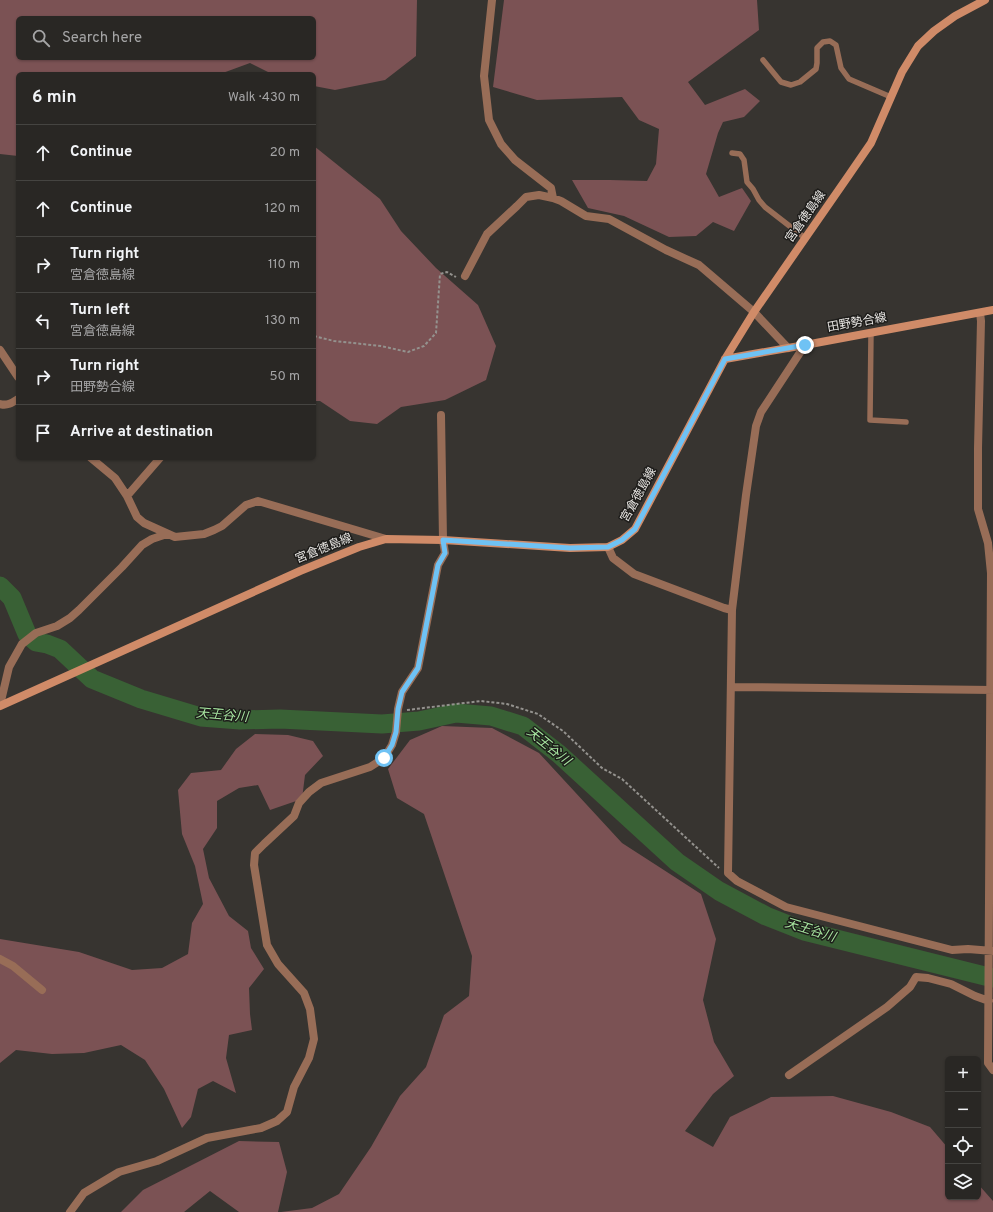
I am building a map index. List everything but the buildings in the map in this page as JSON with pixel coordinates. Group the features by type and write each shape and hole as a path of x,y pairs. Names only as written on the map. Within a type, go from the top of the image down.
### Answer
{"main road":[{"name":"宮倉徳島線","path":"0,706 300,571 359,547 386,539 443,540 570,548 608,547 622,540 635,529 725,359 754,312 870,143 902,72 918,46 934,30 955,16 985,0"},
{"name":"田野勢合線","path":"725,359 993,310"}],"street":[{"path":"492,0 484,76 489,120 501,144 515,160 551,188 553,198"},
{"path":"464,276 487,234 526,197 539,195 553,198 586,216 609,220 699,266 754,312 788,348"},
{"path":"980,313 982,321 978,509 988,543 991,573 992,690 988,1063 993,1070"},
{"path":"805,345 761,412 756,426 732,610 728,873 737,881 786,907 952,950 968,949 990,953"},
{"path":"0,350 16,374"},
{"path":"0,404 10,404 16,400"},
{"path":"70,1212 84,1193 119,1172 157,1161 207,1138 261,1128 277,1121 287,1112 294,1087 310,1058 314,1039 310,1009 304,993 278,964 267,945 254,865 255,853 294,816 300,803 309,792 321,783 370,767 384,758 392,745 396,729 397,712 402,692 418,668 438,565 445,553 443,540 441,415"},
{"path":"93,460 115,478 127,496 137,517 144,523 175,537 204,534 209,532 222,526 246,505 258,501 386,539"},
{"path":"127,496 158,460"},
{"path":"0,706 9,667 22,644 36,633 57,626 70,618 122,567 142,545 152,539 167,534"},
{"path":"608,547 613,558 634,574 732,610"},
{"path":"732,687 992,690"},
{"path":"0,959 13,966 42,990"},
{"path":"789,1075 887,1007 910,987 916,977 928,978 951,984 975,996 988,998"}],"lane":[{"path":"763,60 781,82 791,85 800,82 816,69 817,48 823,42 830,41 836,45 841,68 849,79 891,97"},
{"path":"732,153 740,154 744,160 747,182 753,188 759,200 765,207 805,238"},
{"path":"871,333 870,420 906,422"}],"path":[{"path":"316,336 334,341 381,346 408,352 424,346 436,333 440,274 447,272 458,278 464,276"},
{"path":"397,712 481,701 507,704 538,714 563,731 602,768 622,780 712,862 728,873"}],"shaded area":[{"path":"0,0 417,0 416,56 385,80 335,90 316,86 316,72 268,72 250,63 225,72 16,72 16,156 0,154"},
{"path":"504,0 757,0 759,30 688,82 705,105 745,89 760,101 744,117 723,122 718,133 706,174 719,197 742,188 751,201 734,231 713,222 696,236 669,237 624,216 588,208 572,180 647,181 656,164 659,129 639,120 622,97 537,100 493,87"},
{"path":"316,148 380,199 401,231 436,268 478,305 496,346 486,380 445,400 401,407 377,424 350,421 320,401 316,401"},
{"path":"442,726 492,728 539,753 622,843 701,894 716,939 703,1000 714,1042 734,1076 713,1094 685,1131 713,1147 730,1117 771,1097 833,1096 891,1112 930,1127 945,1144 945,1200 981,1200 981,1187 993,1201 993,1212 281,1212 312,1208 339,1194 371,1147 400,1096 426,1067 444,1015 469,996 472,956 424,814 397,798 388,769 410,740"},
{"path":"255,734 288,735 313,741 323,756 305,775 302,799 270,810 258,785 239,788 217,801 217,828 203,849 209,878 229,916 248,931 251,948 264,969 249,988 252,1030 229,1035 226,1058 236,1093 213,1081 198,1089 191,1117 182,1128 164,1089 145,1060 121,1045 84,1053 52,1054 16,1050 0,1063 0,939 79,952 132,970 162,968 188,954 192,923 203,904 195,866 182,834 178,790 191,773 221,770 236,749"},
{"path":"239,1141 279,1142 287,1172 278,1212 239,1212 210,1191 184,1212 121,1212 143,1190"}],"waterway":[{"name":"天王谷川","path":"0,586 12,598 27,634 36,642 60,649 92,679 141,699 201,717 240,720 280,719 382,724 419,721 456,713 491,716 523,726 559,754 677,862 719,891 766,916 804,931 993,978"}],"route":[{"path":"384,758 392,745 396,732 398,709 402,692 418,668 438,565 445,553 443,540 570,548 608,547 622,540 635,529 725,359 805,345"}]}
